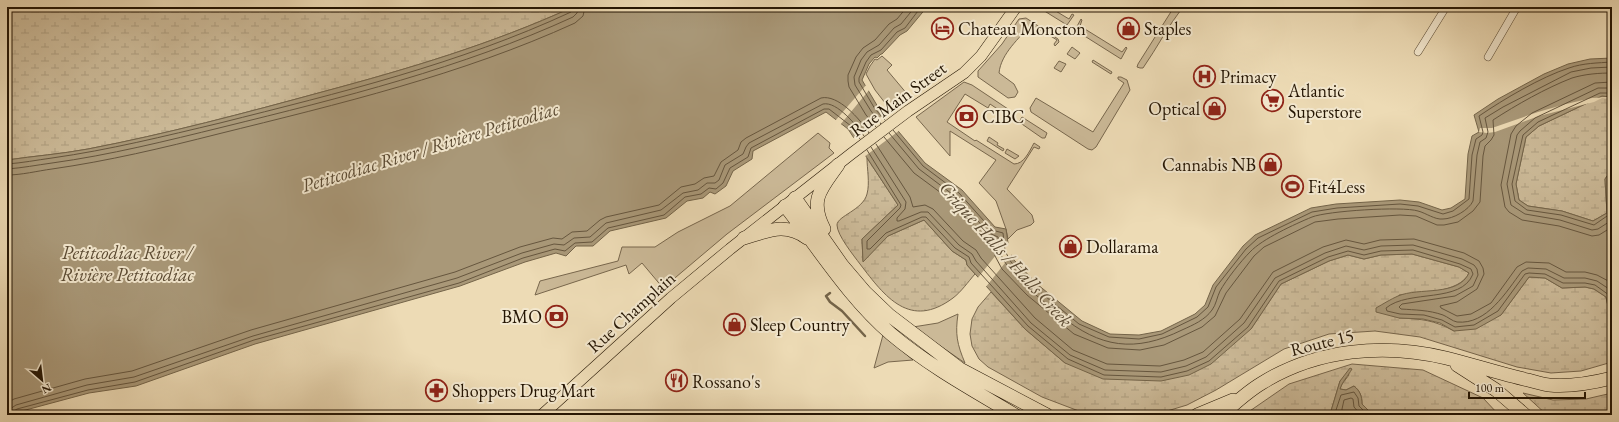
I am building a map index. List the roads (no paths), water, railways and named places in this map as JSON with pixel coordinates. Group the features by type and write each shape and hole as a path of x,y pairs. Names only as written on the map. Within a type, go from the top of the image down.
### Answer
{"highway":[{"path":"838,165 818,193 816,207 819,218 842,264"},
{"path":"795,198 842,264 865,292 889,315 960,369 1048,415"},
{"path":"785,206 855,297 891,334 940,370 1015,415"},
{"path":"744,238 779,228 797,231 815,244"},
{"name":"Route 15","path":"1222,415 1242,397 1283,371 1306,362 1329,356 1381,349 1400,350 1446,358 1549,385 1592,383 1612,378"},
{"path":"1446,358 1496,390 1524,415"},
{"path":"1197,415 1242,397"}],"main road":[{"name":"Rue Main Street","path":"785,206 908,111 964,73 981,56 1016,7"},
{"name":"Rue Champlain","path":"542,415 671,298 785,206"}],"street":[{"path":"1418,52 1446,7"},
{"path":"1488,57 1517,7"}],"water":[{"name":"Petitcodiac River / Rivière Petitcodiac","path":"573,7 927,7 907,31 900,35 882,54 877,58 875,57 869,64 862,80 878,107 925,163 962,190 995,227 1006,229 1009,250 1014,260 1037,284 1082,321 1110,334 1139,335 1161,331 1195,314 1205,305 1213,285 1243,246 1255,235 1311,208 1336,204 1400,200 1419,202 1442,210 1451,208 1465,199 1468,154 1472,136 1479,132 1474,115 1498,99 1544,74 1568,64 1590,59 1612,58 1612,97 1602,96 1539,126 1526,137 1516,184 1519,200 1528,206 1562,211 1593,221 1607,213 1605,179 1612,169 1612,325 1606,297 1594,289 1585,287 1562,288 1545,278 1529,277 1501,315 1476,329 1454,331 1440,323 1423,319 1399,318 1376,312 1376,308 1398,296 1407,293 1447,288 1464,281 1469,273 1459,267 1412,254 1381,255 1364,259 1348,255 1329,261 1281,284 1251,329 1211,364 1189,375 1161,381 1103,379 1065,363 1025,329 967,265 966,260 952,251 924,220 888,236 863,262 862,239 898,205 848,129 826,112 753,151 752,159 733,171 726,186 715,194 710,192 703,198 687,201 666,218 610,231 593,246 576,246 566,256 556,253 525,262 460,286 255,344 136,386 89,393 7,415 7,160 78,151 147,137 293,100 449,55 512,33"},
{"path":"1350,368 1352,369 1340,389 1346,390 1354,386 1360,394 1362,404 1373,415 1335,415 1331,411 1340,381"}],"waterway":[{"path":"830,293 826,296 830,302 842,311 865,336"}],"place":[{"name":"Chateau Moncton","path":"942,28"},
{"name":"Staples","path":"1129,28"},
{"name":"Primacy","path":"1205,76"},
{"name":"Atlantic Superstore","path":"1272,100"},
{"name":"Optical","path":"1215,108"},
{"name":"CIBC","path":"967,116"},
{"name":"Cannabis NB","path":"1271,164"},
{"name":"Fit4Less","path":"1292,186"},
{"name":"Dollarama","path":"1071,246"},
{"name":"BMO","path":"557,316"},
{"name":"Sleep Country","path":"735,324"},
{"name":"Rossano's","path":"677,381"},
{"name":"Shoppers Drug Mart","path":"436,390"}],"water label":[{"name":"Crique Halls / Halls Creek","path":"1006,254"}]}
